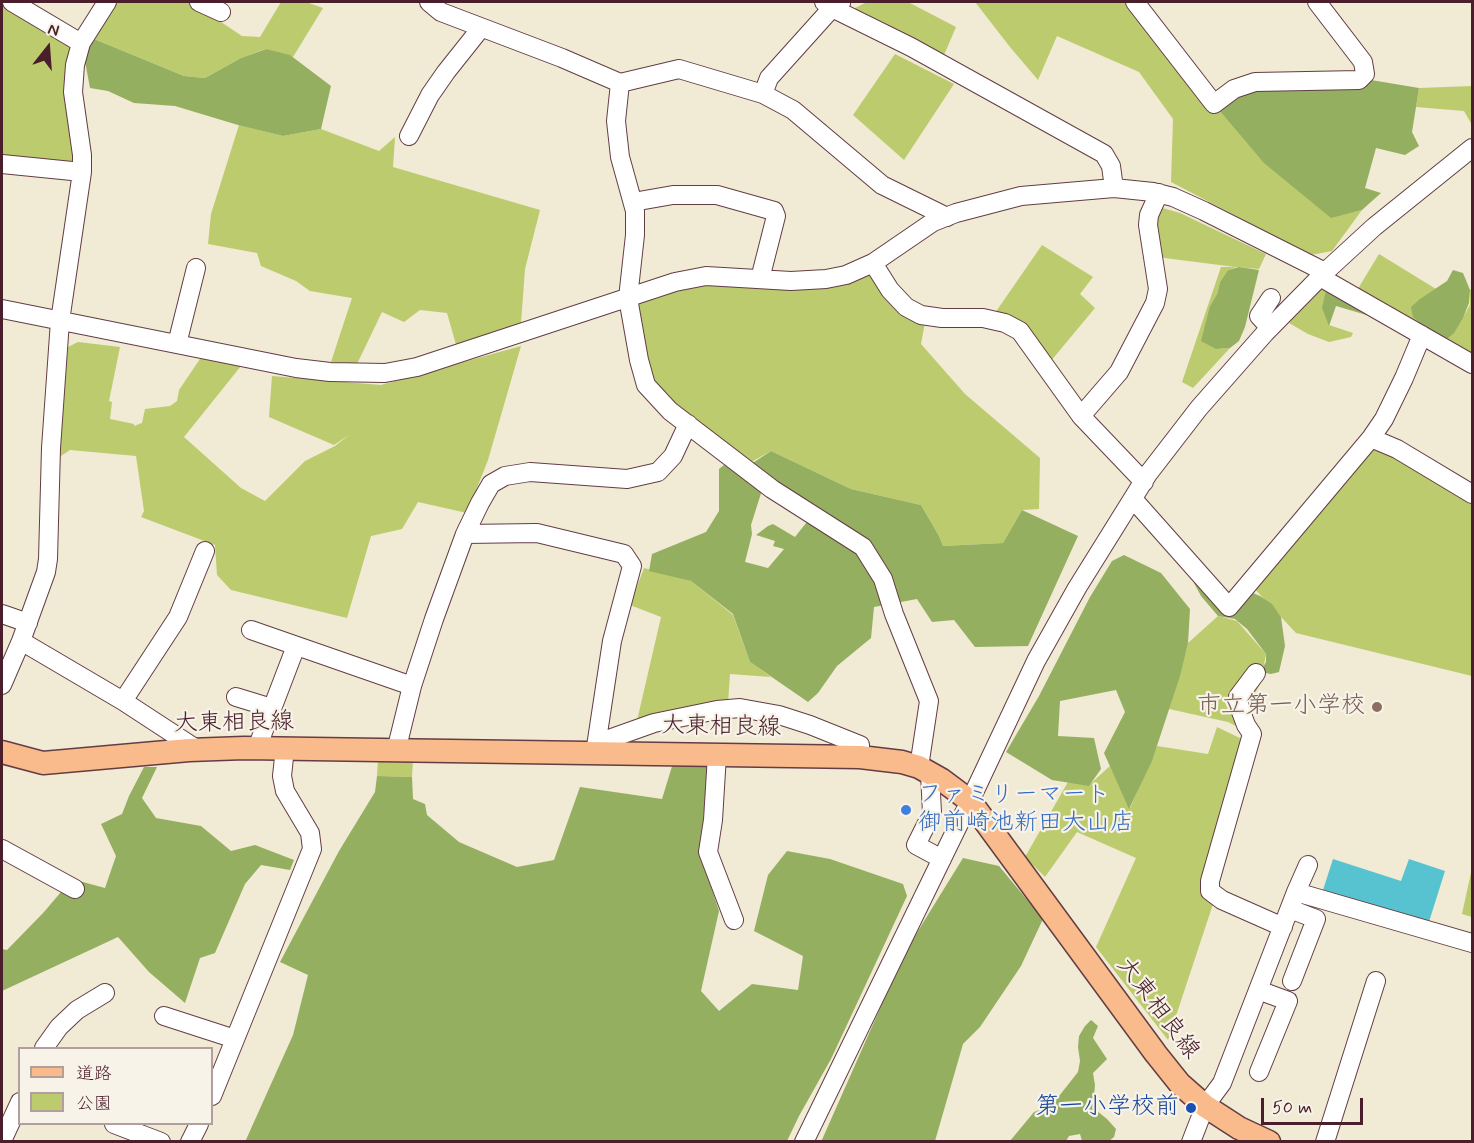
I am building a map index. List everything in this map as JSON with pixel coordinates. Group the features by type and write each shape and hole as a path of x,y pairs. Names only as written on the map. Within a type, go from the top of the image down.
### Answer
{"main road":[{"name":"大東相良線","path":"2,752 43,763 198,750 257,748 860,757 902,762 925,770 957,789 970,801 1180,1084 1205,1106 1239,1128 1269,1142"}],"street":[{"path":"12,2 81,43"},
{"path":"2,685 28,623 46,572 48,559 51,448 60,321 82,172 82,155 73,92 75,65 81,43 107,2"},
{"path":"199,2 221,12"},
{"path":"429,2 441,12 562,58 620,83 679,69 763,94 793,110 882,185 947,217"},
{"path":"1135,2 1214,105 1234,89 1255,82 1359,80 1365,74 1363,62 1317,2"},
{"path":"763,94 769,78 833,4 1104,154 1111,166 1114,188"},
{"path":"409,136 430,95 481,28"},
{"path":"620,83 616,121 620,157 635,211 635,235 628,298 646,385 670,411 772,489 863,547 883,579 894,614 929,701 925,770 932,813 916,845 942,859"},
{"path":"804,1142 1036,661 1077,588 1144,482 1199,408 1270,328 1322,275 1374,227 1473,148"},
{"path":"2,164 82,172"},
{"path":"2,309 319,371 385,373 417,367 675,282 706,276 791,281 826,279 846,275 873,263 933,222 956,213 1021,196 1114,188 1159,193 1204,211 1322,275 1473,364"},
{"path":"1081,416 1119,372 1155,303 1158,289 1148,225 1149,215 1159,193"},
{"path":"633,202 673,195 717,195 774,211 776,216 760,279"},
{"path":"873,263 890,290 906,307 921,315 942,318 983,318 1005,323 1020,331 1081,416 1144,482"},
{"path":"177,344 196,268"},
{"path":"1270,328 1259,316 1271,298"},
{"path":"1133,499 1229,607 1371,438 1384,419 1422,335"},
{"path":"396,751 412,686 434,619 465,534 491,484 505,476 530,472 627,479 657,472 673,456 688,424"},
{"path":"1371,438 1397,448 1473,494"},
{"path":"465,534 537,533 624,554 632,566 612,641 601,753"},
{"path":"123,701 178,617 205,551"},
{"path":"2,614 28,623"},
{"path":"251,630 412,686"},
{"path":"21,641 123,701 198,750"},
{"path":"257,748 296,646"},
{"path":"1256,673 1238,697 1246,725 1252,734 1210,881 1210,891 1222,900 1283,927"},
{"path":"236,697 272,708"},
{"path":"601,753 609,739 654,723 717,710 740,708 779,715 810,725 860,746 860,757"},
{"path":"214,1084 235,1039 312,849 310,833 285,790 282,776 285,748"},
{"path":"717,755 713,820 708,852 734,920"},
{"path":"2,849 75,889"},
{"path":"1191,1142 1205,1106 1222,1083 1308,865"},
{"path":"1293,900 1473,943"},
{"path":"1292,981 1316,919 1293,900"},
{"path":"1325,1142 1376,981"},
{"path":"1258,990 1288,1001 1259,1072"},
{"path":"45,1047 58,1027 77,1010 105,993"},
{"path":"164,1016 235,1039"},
{"path":"2,1141 18,1106"},
{"path":"117,1125 160,1142"},
{"path":"190,1142 198,1125"}],"green space":[{"path":"2,2 12,2 76,40 78,172 2,164"},
{"path":"116,2 191,2 242,36 260,37 281,2 306,2 323,8 293,57 265,49 241,58 205,78 184,76 94,39"},
{"path":"867,2 908,2 956,27 944,55 853,9"},
{"path":"975,2 1135,2 1211,101 1331,217 1362,210 1332,251 1311,255 1171,182 1173,119 1139,72 1057,36 1038,80"},
{"path":"94,39 184,76 205,78 241,58 266,49 290,55 331,86 321,129 283,136 175,106 134,103 108,91 90,88 84,56"},
{"path":"895,54 954,84 904,160 853,115"},
{"path":"1371,80 1419,88 1412,132 1419,146 1405,155 1376,148 1365,188 1381,193 1362,210 1331,218 1264,163 1214,104 1255,82"},
{"path":"1472,86 1472,125 1464,111 1416,107 1419,88"},
{"path":"239,125 283,136 321,129 379,151 395,137 393,167 540,210 525,269 521,323 457,348 447,313 420,310 404,322 382,312 357,364 331,362 352,298 310,291 296,281 261,266 257,253 208,244 211,214"},
{"path":"1159,207 1180,213 1266,254 1259,269 1236,267 1228,270 1220,282 1217,294 1210,306 1216,349 1230,348 1193,388 1182,382 1221,267 1235,267 1157,257 1153,213"},
{"path":"1042,245 1093,277 1080,294 1095,308 1050,362 995,313"},
{"path":"1379,254 1436,289 1422,300 1461,321 1470,305 1472,288 1472,357 1356,292"},
{"path":"874,264 926,317 921,344 965,394 1040,458 1039,509 1022,510 1003,543 943,546 921,505 851,489 771,451 746,465 660,400 629,303 706,276 760,279"},
{"path":"1239,267 1259,270 1245,327 1239,341 1230,348 1216,349 1201,341 1210,306 1228,270"},
{"path":"1453,270 1463,273 1470,290 1469,303 1454,333 1447,339 1428,330 1413,317 1411,307 1447,281"},
{"path":"1322,286 1327,286 1329,325 1353,333 1351,337 1329,342 1289,323"},
{"path":"1327,286 1370,316 1336,306 1329,326 1322,308"},
{"path":"78,342 120,347 109,401 112,402 110,419 134,424 134,426 142,423 145,409 170,406 177,401 179,390 202,356 241,366 184,437 241,488 265,501 305,461 335,446 349,435 334,445 269,417 272,376 381,385 521,346 488,460 467,513 418,502 402,529 371,536 347,618 231,590 217,575 215,545 141,517 144,511 136,456 70,450 58,458 68,347"},
{"path":"1368,442 1472,496 1472,676 1296,633 1252,586"},
{"path":"771,451 851,489 921,505 943,546 1003,543 1022,510 1078,536 1028,646 975,647 954,620 932,622 917,599 874,607 871,638 837,666 818,693 808,702 750,662 733,614 691,581 649,571 652,554 706,532 719,511 719,469 729,461 763,487 751,525 752,534 745,562 768,568 784,549 773,546 775,541 756,535 773,524 795,537 810,518 745,468"},
{"path":"1124,555 1161,573 1190,609 1188,643 1180,676 1152,761 1129,809 1104,753 1125,712 1116,690 1060,701 1058,736 1094,738 1101,769 1089,786 1052,780 1006,752 1039,696 1090,597 1112,561"},
{"path":"644,568 691,581 733,615 750,662 771,677 730,674 728,704 636,725 661,617 630,605"},
{"path":"1194,576 1201,576 1231,594 1246,590 1272,604 1281,617 1285,646 1279,672 1271,674 1260,672 1266,662 1266,654 1247,629 1235,619 1218,616 1201,596 1194,583"},
{"path":"1218,616 1237,621 1266,654 1264,665 1259,673 1263,678 1245,713 1244,730 1228,722 1169,709 1188,643"},
{"path":"1217,727 1250,743 1214,901 1168,1040 1096,947 1136,858 1077,832 1045,877 1025,857 1068,782 1089,785 1110,766 1130,808 1157,746 1208,754"},
{"path":"378,759 413,760 412,777 377,776"},
{"path":"673,763 707,765 701,856 719,911 701,991 719,1011 752,984 798,990 803,956 754,931 768,875 787,851 830,859 903,884 907,896 831,1059 787,1141 245,1142 293,1035 308,975 280,962 339,851 375,792 377,776 412,777 413,799 425,804 427,815 459,842 517,867 554,860 580,787 662,799"},
{"path":"144,767 157,767 142,798 156,818 201,826 231,851 255,845 294,860 290,870 261,865 245,884 215,953 200,958 185,1003 149,972 118,937 2,991 2,949 7,950 72,879 105,888 116,856 101,824 122,814"},
{"path":"963,858 999,866 1043,919 1021,966 980,1027 963,1044 935,1141 821,1142 905,952"},
{"path":"1472,868 1472,917 1462,914"},
{"path":"1091,1020 1098,1026 1093,1038 1107,1059 1093,1073 1094,1096 1097,1111 1116,1129 1114,1137 1109,1141 1082,1141 1080,1134 1069,1136 1066,1141 1010,1141 1034,1112 1052,1105 1078,1072 1079,1036"}],"water":[{"path":"1333,859 1401,881 1409,859 1445,871 1428,925 1323,890"}],"place":[{"name":"市立第一小学校","path":"1377,707"},
{"name":"ファミリーマート 御前崎池新田大山店","path":"906,810"},
{"name":"第一小学校前","path":"1191,1108"}]}
